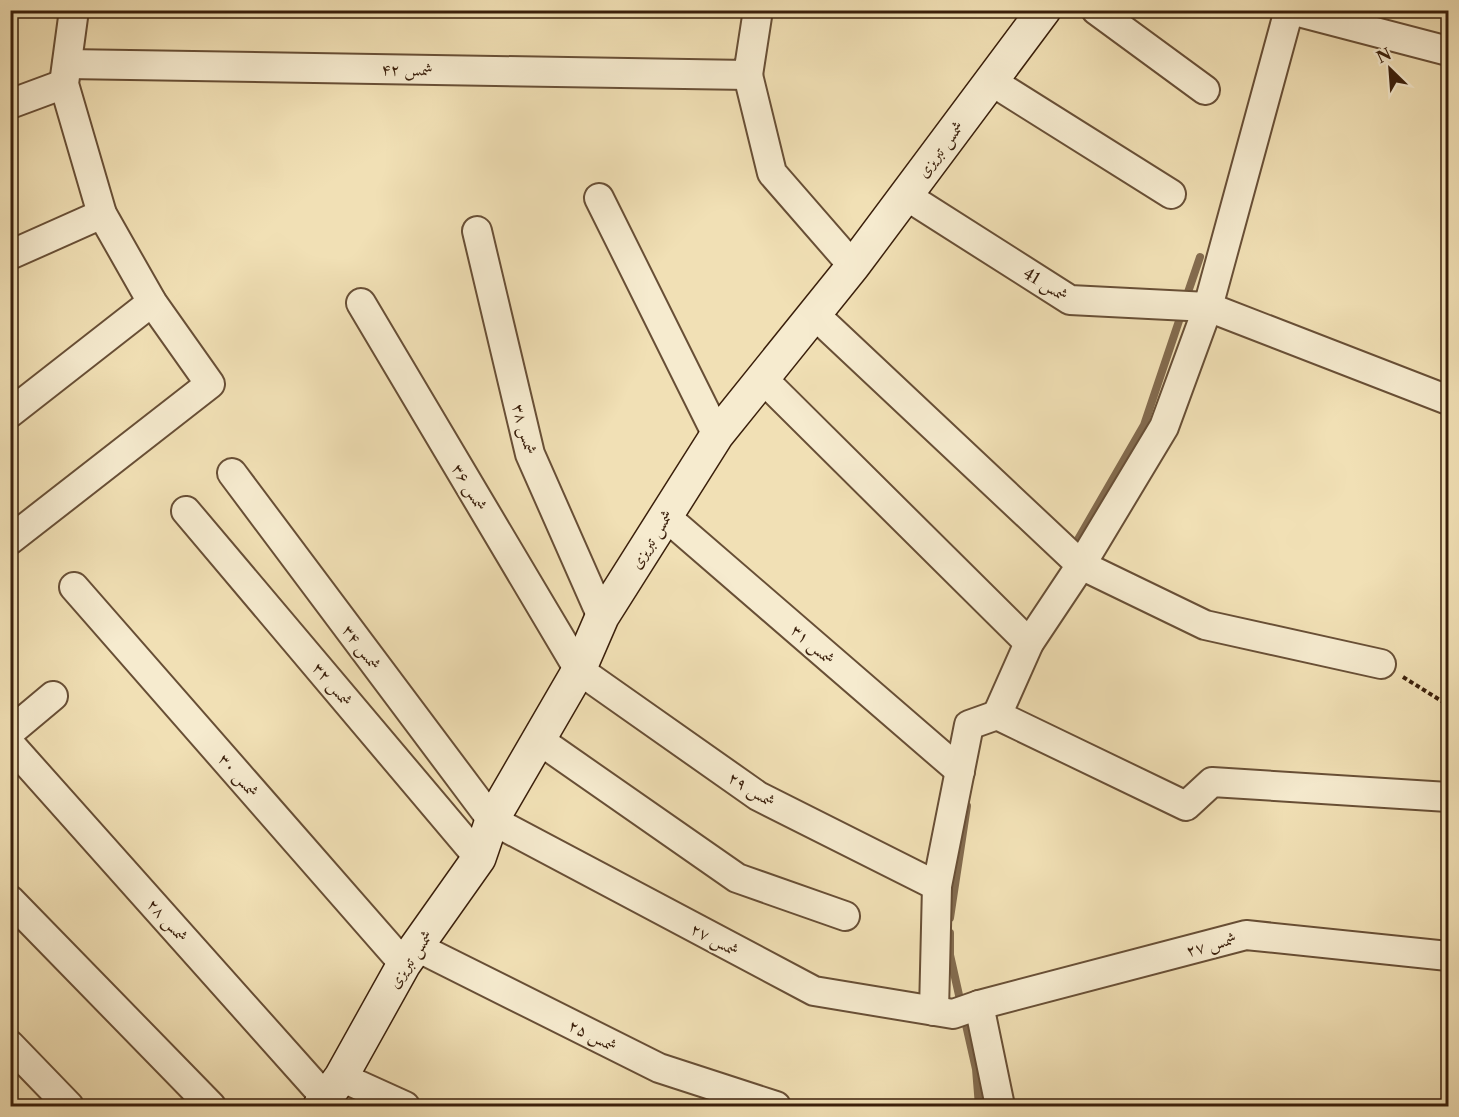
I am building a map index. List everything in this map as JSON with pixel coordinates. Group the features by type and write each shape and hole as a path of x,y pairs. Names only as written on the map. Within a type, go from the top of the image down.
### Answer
{"street":[{"path":"10,540 210,384 152,302 102,214 65,74 74,10"},
{"path":"758,10 748,75 772,173 853,266"},
{"name":"شمس تبریزی","path":"329,1093 411,956 480,858 492,820 579,670 602,617 717,435 853,266 1044,10"},
{"path":"1096,10 1205,90"},
{"path":"997,715 1029,643 1081,565 1164,427 1208,307 1290,10 1449,51"},
{"name":"شمس ۴۲","path":"10,104 65,74 748,75"},
{"path":"991,81 1171,194"},
{"name":"شمس 41","path":"905,195 1070,300 1208,307 1449,400"},
{"path":"599,198 717,435"},
{"path":"10,255 102,214"},
{"name":"شمس ۳۸","path":"477,231 530,454 602,617"},
{"path":"10,413 152,302"},
{"name":"شمس ۳۶","path":"361,303 579,670"},
{"path":"815,315 1081,565 1205,625 1381,664"},
{"path":"763,379 1029,643"},
{"name":"شمس ۳۴","path":"232,473 492,820"},
{"name":"شمس ۳۲","path":"186,511 480,858"},
{"name":"شمس ۳۱","path":"666,516 960,771"},
{"name":"شمس ۳۰","path":"74,587 411,956"},
{"name":"شمس ۲۹","path":"579,670 758,796 937,885"},
{"path":"10,732 53,696"},
{"path":"1000,1107 955,1010 937,885 969,725 997,715 1186,806 1212,782 1449,797"},
{"path":"539,740 737,878 845,916"},
{"name":"شمس ۲۸","path":"10,744 329,1093"},
{"name":"شمس ۲۷","path":"492,820 814,991 955,1010 1246,935 1449,956"},
{"path":"10,900 211,1107"},
{"name":"شمس ۲۵","path":"411,956 659,1068 776,1107"},
{"path":"10,1045 69,1107"},
{"path":"329,1093 405,1107"}],"path":[{"path":"1381,664 1449,705"}],"waterway":[{"path":"1185,301 1200,257"},
{"path":"1073,548 1144,425 1182,312"},
{"path":"950,918 967,806"},
{"path":"950,933 950,955 961,1004"},
{"path":"964,1016 976,1069 979,1106"}]}
